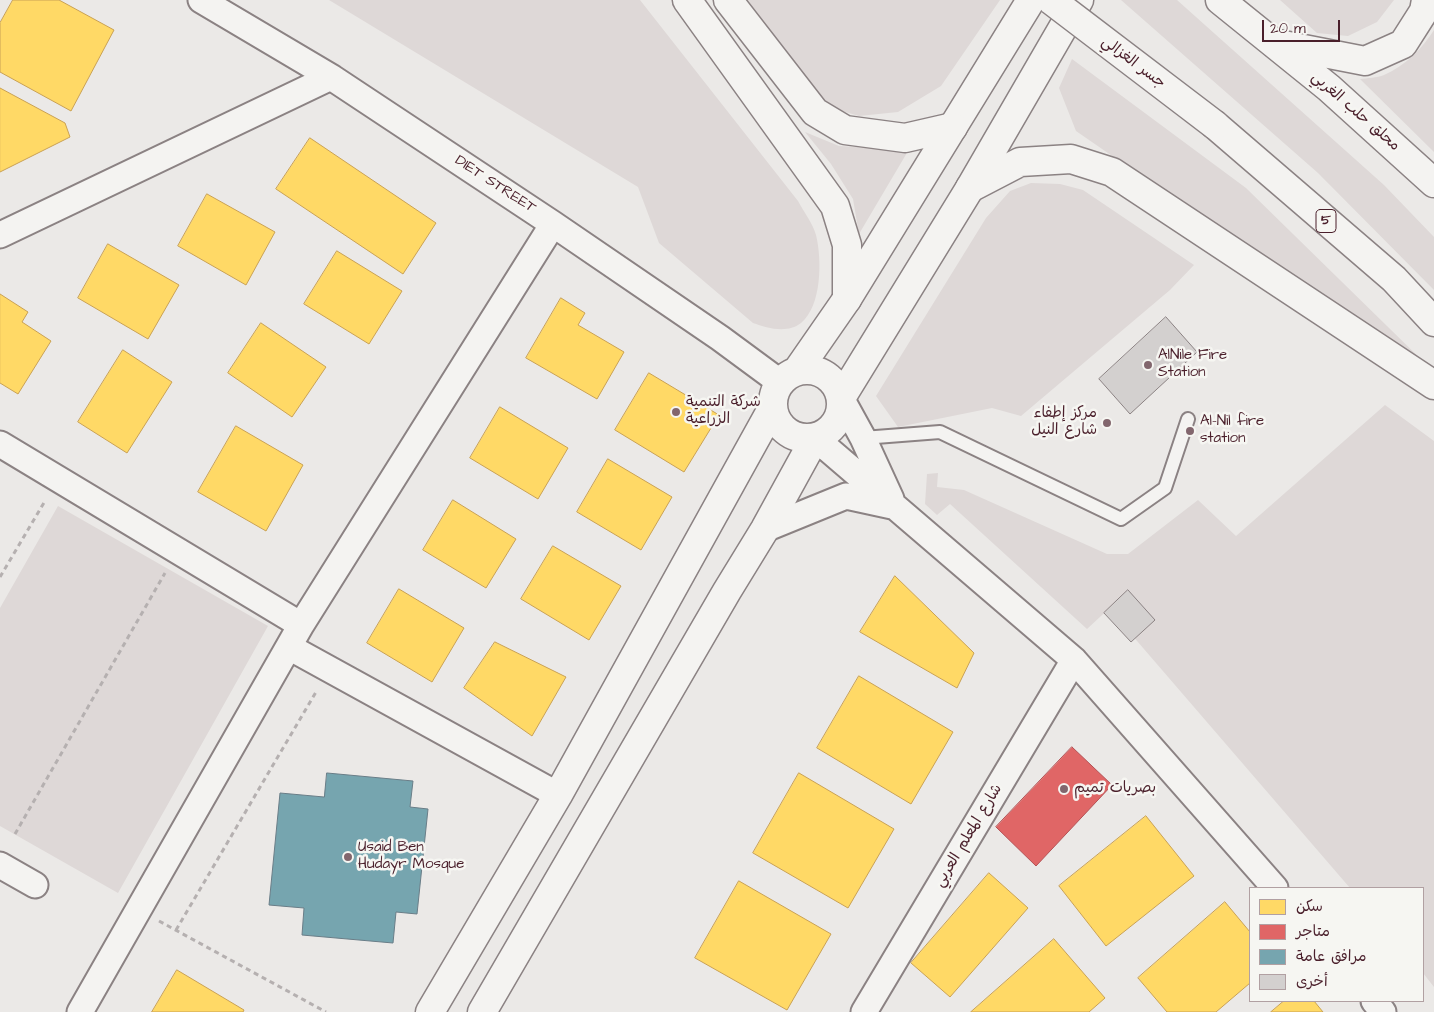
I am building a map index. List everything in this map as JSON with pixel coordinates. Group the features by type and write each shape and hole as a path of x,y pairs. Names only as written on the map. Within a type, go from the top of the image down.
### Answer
{"main road":[{"path":"687,0 835,206 847,245 847,299"},
{"path":"728,0 814,112 845,130 905,138 953,127"},
{"path":"430,1012 558,795 783,387 847,299 1031,0"},
{"name":"جسر الغزالي","path":"1051,0 1215,125 1394,279 1434,322"},
{"path":"841,398 970,188 1078,0"},
{"path":"1220,0 1274,43 1365,61 1403,44 1424,11 1426,0"},
{"name":"محلق حلب الغربي","path":"1274,43 1329,88 1434,183"},
{"path":"970,188 1020,162 1071,159 1112,172 1434,385"},
{"path":"807,369 819,372 830,378 837,386 841,398 842,408 839,418 825,434 816,438 803,439 792,436 782,429 776,419 783,387 807,369"},
{"path":"482,1012 765,529 816,438"}],"street":[{"name":"DIET STREET","path":"201,0 331,77 553,224 720,338 783,387"},
{"path":"0,235 331,77"},
{"path":"80,1012 301,625 553,224"},
{"path":"841,398 863,438 894,506"},
{"path":"816,438 1074,660 1274,887"},
{"path":"0,444 301,625"},
{"path":"765,529 846,496 894,506"},
{"path":"289,647 558,795"},
{"name":"شارع المعلم العربي","path":"864,1012 1074,660"},
{"path":"0,865 35,885"},
{"path":"1375,1002 1383,1012"}],"lane":[{"path":"863,438 940,432 1122,519 1165,488 1188,420"}],"path":[{"path":"0,577 58,478"},
{"path":"15,834 178,550"},
{"path":"176,930 329,669"},
{"path":"138,910 326,1012"}],"shaded area":[{"path":"329,0 640,0 798,201 811,222 818,245 819,282 817,294 808,315 801,323 790,328 771,328 753,323 659,243 638,187"},
{"path":"739,0 1000,0 941,86 898,112 859,116 822,105"},
{"path":"1121,0 1177,0 1384,185 1434,237 1434,290 1318,173"},
{"path":"1280,0 1394,0 1377,22 1348,36 1317,33"},
{"path":"1434,30 1434,152 1360,79 1381,76 1399,67 1424,44"},
{"path":"1072,59 1246,188 1434,372 1434,378 1076,131 1059,88"},
{"path":"805,132 839,146 874,148 911,146 859,234 853,199 831,164"},
{"path":"1031,183 1060,184 1083,190 1194,265 1170,290 1021,416 992,408 898,427 876,396 986,218 1010,191"},
{"path":"1385,405 1434,441 1434,987 1424,974 1424,887 1349,887 1131,634 1128,591 1087,629 950,504 937,515 925,504 927,474 938,473 937,487 964,490 1107,554 1128,554 1198,500 1236,536"},
{"path":"58,506 268,626 118,893 0,826 0,608"}],"building: سكن":[{"path":"13,0 59,0 114,30 71,111 0,72 0,23"},
{"path":"0,88 65,123 70,137 0,172"},
{"path":"310,138 436,223 403,274 276,189"},
{"path":"207,194 275,232 246,285 178,246"},
{"path":"108,244 179,285 148,339 78,298"},
{"path":"337,251 402,291 369,344 304,304"},
{"path":"0,294 28,312 22,322 51,341 18,394 0,383"},
{"path":"561,298 585,313 578,325 624,352 597,399 526,358"},
{"path":"261,323 326,367 292,417 228,373"},
{"path":"123,350 172,382 127,453 78,422"},
{"path":"649,373 719,415 684,472 615,430"},
{"path":"500,407 568,448 538,499 470,458"},
{"path":"236,426 303,465 266,531 198,492"},
{"path":"608,459 672,497 641,550 577,512"},
{"path":"453,500 516,539 486,588 423,550"},
{"path":"553,546 621,586 589,640 521,599"},
{"path":"895,576 974,653 957,688 860,632"},
{"path":"399,589 464,628 432,682 367,643"},
{"path":"495,642 566,677 532,736 464,688"},
{"path":"859,676 953,732 911,804 817,748"},
{"path":"799,773 894,829 848,908 753,853"},
{"path":"1146,816 1194,876 1106,946 1059,886"},
{"path":"989,873 1028,908 950,997 911,963"},
{"path":"739,881 831,934 787,1010 695,958"},
{"path":"1225,902 1249,931 1249,984 1216,1012 1167,1012 1138,978"},
{"path":"1054,939 1105,998 1089,1012 971,1012"},
{"path":"177,970 244,1010 243,1012 152,1012"},
{"path":"1283,1002 1315,1002 1323,1012 1271,1012"}],"building: متاجر":[{"path":"1072,747 1112,785 1036,866 996,827"}],"building: مرافق عامة":[{"name":"Usaid Ben Hudayr Mosque","path":"327,773 413,781 410,807 428,809 417,914 396,912 393,943 302,935 304,908 269,905 280,793 324,797"}],"building: أخرى":[{"name":"AlNile Fire Station","path":"1166,317 1197,352 1130,414 1099,379"},
{"path":"1128,590 1155,620 1131,642 1104,613"}],"place":[{"name":"AlNile Fire Station","path":"1148,365"},
{"name":"شركة التنمية الزراعية","path":"676,412"},
{"name":"مركز إطفاء شارع النيل","path":"1107,423"},
{"name":"Al-Nil fire station","path":"1190,431"},
{"name":"بصريات تميم","path":"1064,789"},
{"name":"Usaid Ben Hudayr Mosque","path":"348,857"}]}
